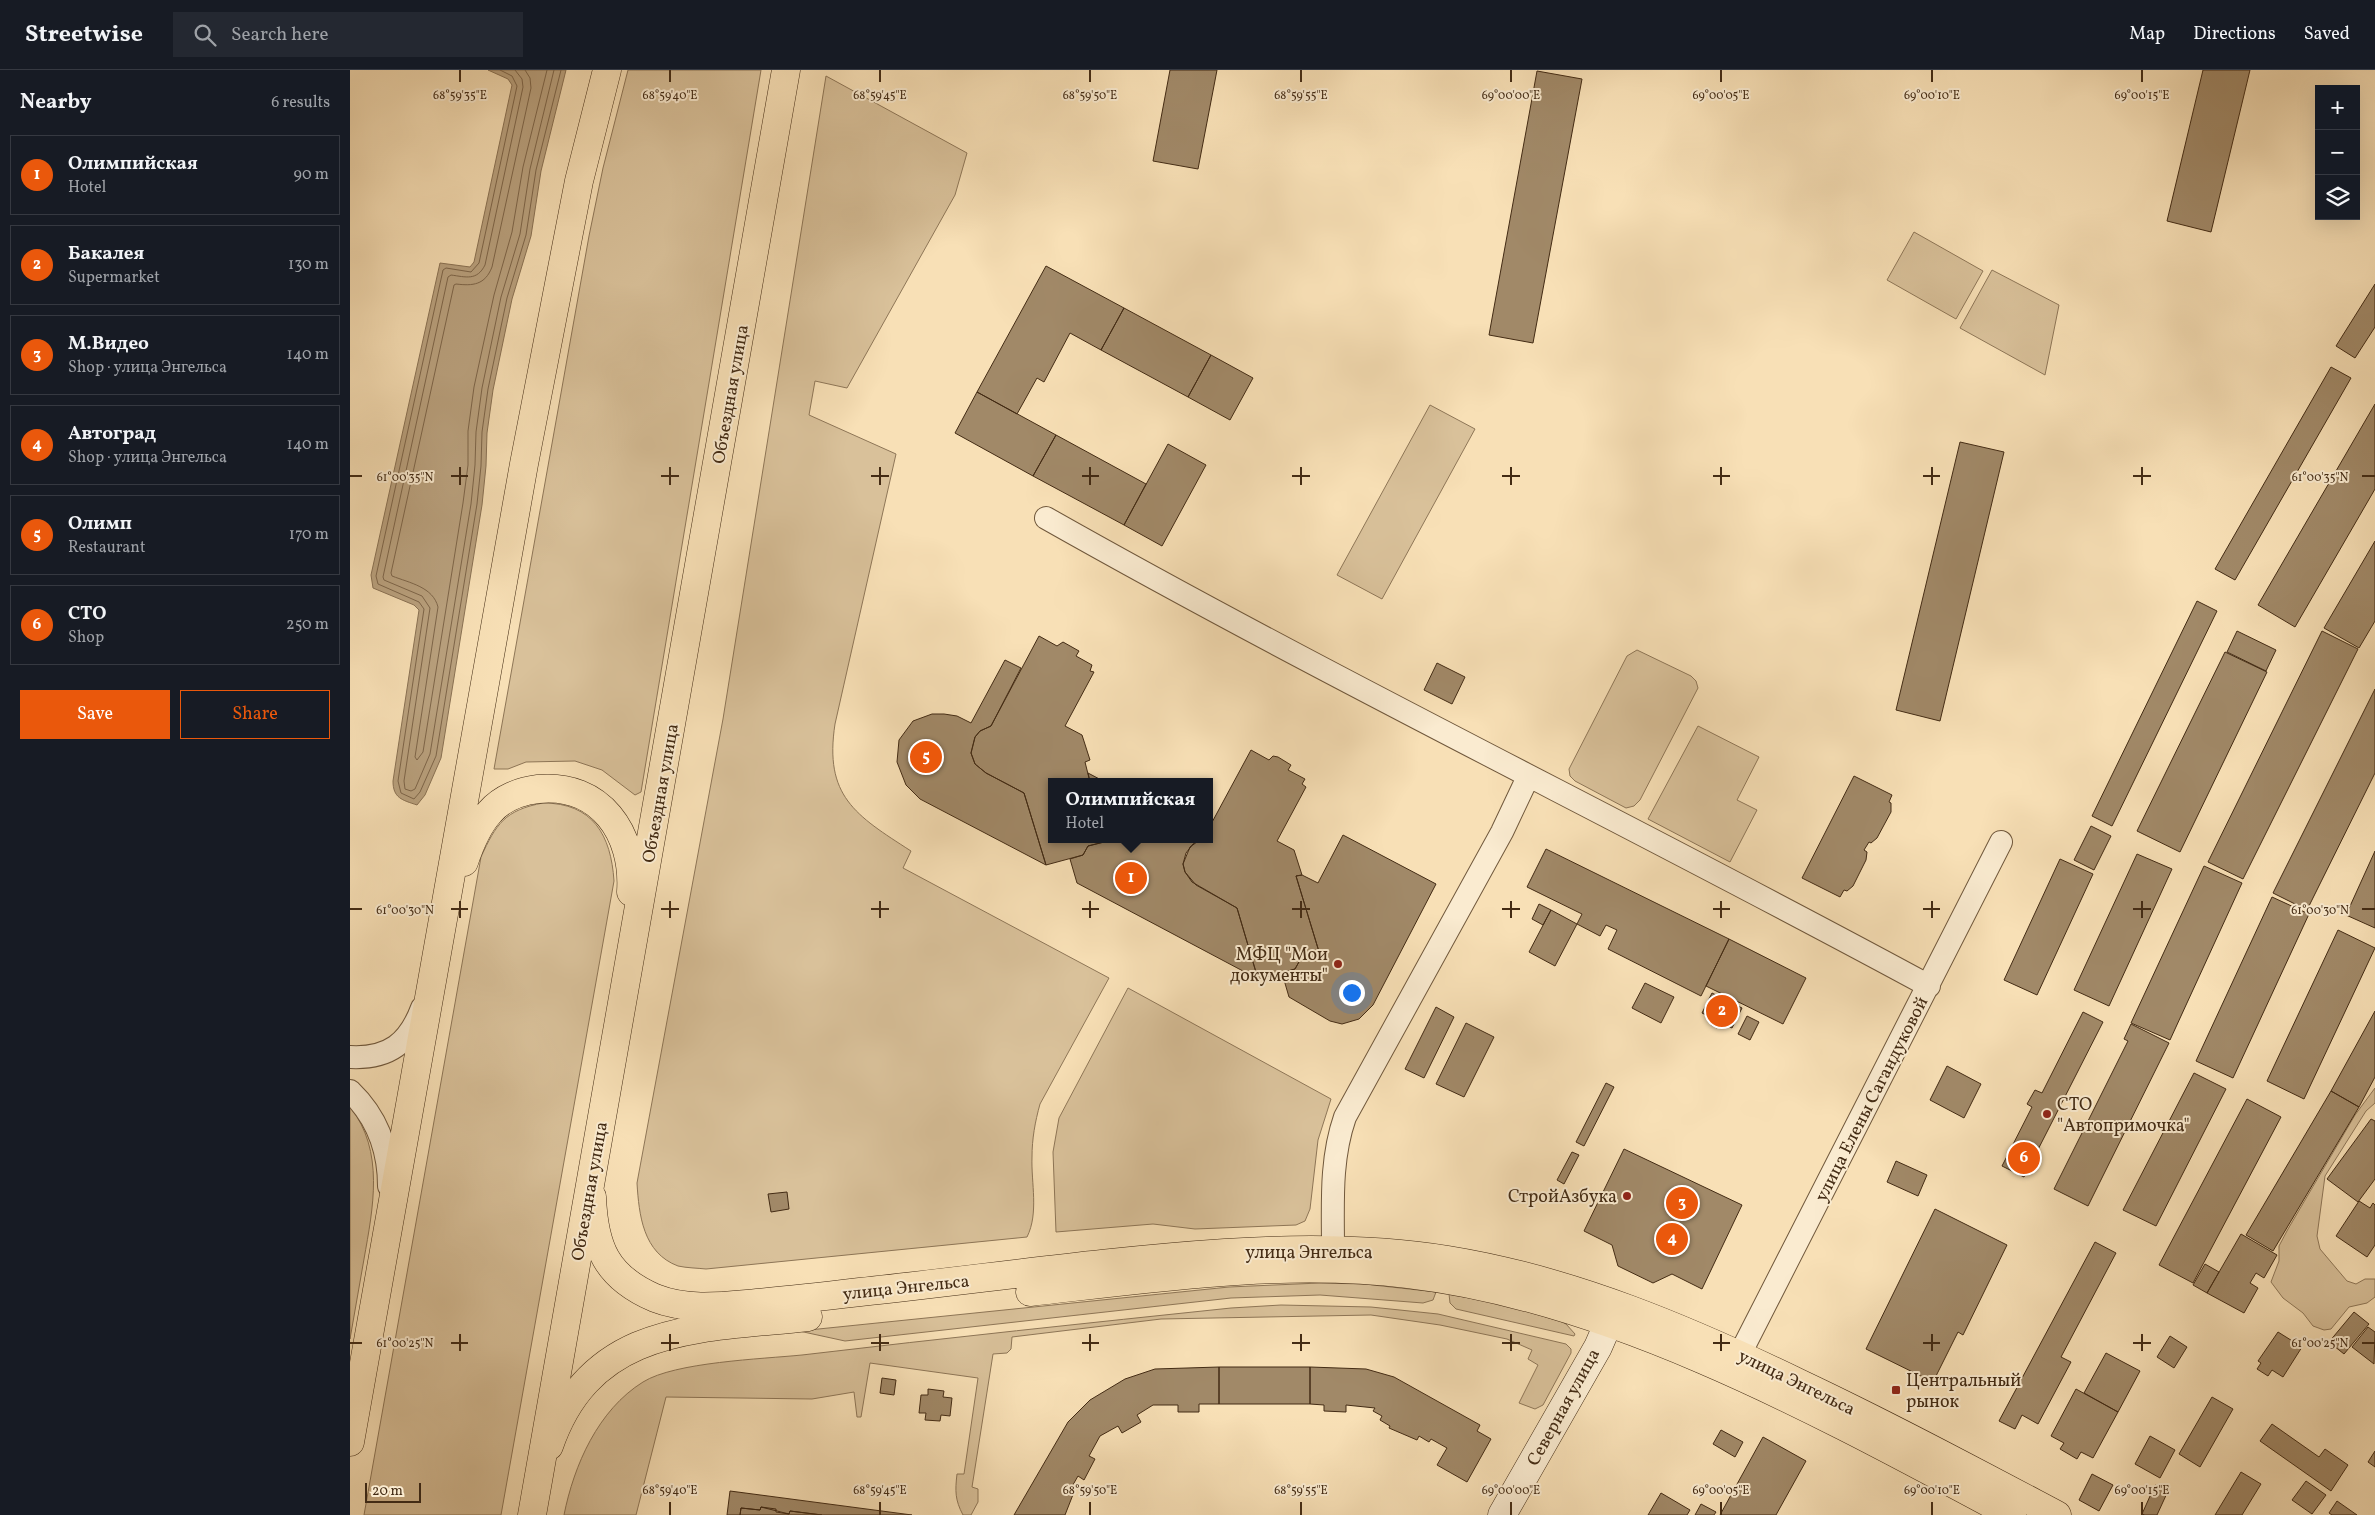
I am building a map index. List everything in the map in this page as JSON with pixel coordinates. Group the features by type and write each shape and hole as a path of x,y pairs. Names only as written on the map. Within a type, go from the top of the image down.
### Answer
{"main road":[{"path":"350,1442 522,474 579,181 608,70"},
{"name":"Объездная улица","path":"532,1515 786,70"},
{"path":"438,941 467,852 477,829 491,810 507,798 525,791 547,788 567,790 588,798 606,811 619,830 626,845 630,861 632,887 625,993"},
{"name":"улица Энгельса","path":"591,1182 595,1235 608,1263 615,1272 637,1288 668,1302 713,1307 1050,1281"},
{"name":"улица Энгельса","path":"539,1476 554,1430 582,1385 596,1370 610,1360 648,1341 716,1327 1050,1281 1223,1253 1333,1260 1409,1254 1488,1268 1546,1282 1611,1314 1735,1364 2057,1515"},
{"name":"улица Энгельса","path":"1891,1438 2012,1515"}],"street":[{"path":"1046,518 1193,600 1929,986"},
{"path":"1333,1260 1333,1174 1337,1143 1345,1117 1502,832 1528,777"},
{"name":"улица Елены Сагандуковой","path":"1735,1364 2001,842"},
{"path":"350,1057 373,1056 398,1045 415,1026 430,988"},
{"path":"350,1091 371,1116 380,1132 386,1150 389,1171 388,1227"},
{"name":"Северная улица","path":"1502,1515 1594,1353 1611,1314"},
{"path":"350,1410 366,1356"}],"shaded area":[{"path":"628,70 761,70 641,792 635,795 602,770 575,761 526,762 508,769 494,769 589,236 603,168"},
{"path":"826,76 967,153 955,195 847,388 815,381 809,415 896,454 835,724 834,769 839,786 859,814 911,851 903,868 1109,978 1040,1104 1033,1144 1034,1208 1031,1228 1027,1237 706,1269 685,1267 666,1260 650,1242 645,1232 639,1208 637,1183 723,719"},
{"path":"1914,232 1983,271 1956,319 1887,280"},
{"path":"1992,270 2059,305 2045,375 1960,328"},
{"path":"1430,405 1475,429 1382,599 1337,575"},
{"path":"1637,650 1691,676 1696,681 1698,688 1640,800 1634,806 1626,808 1575,781 1570,776 1569,769 1627,656"},
{"path":"1698,726 1759,757 1737,800 1757,810 1730,862 1648,819"},
{"path":"543,803 560,804 575,809 587,816 596,825 609,849 614,881 501,1515 364,1515 481,857 497,827 503,820 519,810"},
{"path":"1128,988 1331,1099 1318,1140 1310,1209 1305,1221 1296,1225 1195,1229 1153,1224 1056,1232 1053,1152 1059,1118"},
{"path":"2375,1088 2375,1103 2366,1111 2325,1176 2317,1236 2320,1249 2347,1281 2356,1284 2365,1279 2375,1279 2375,1297 2367,1303 2349,1307 2331,1329 2324,1330 2313,1326 2303,1313 2283,1298 2271,1282 2279,1261 2279,1246 2288,1229 2355,1115"},
{"path":"350,1107 361,1124 368,1142 372,1161 373,1200 350,1339"},
{"path":"1320,1283 1364,1284 1436,1292 1433,1300 1423,1303 1320,1295 1231,1298 845,1341 799,1331 1229,1287"},
{"path":"1449,1294 1505,1305 1560,1321 1566,1324 1575,1334 1574,1336 1456,1309 1450,1303"},
{"path":"1281,1305 1371,1307 1438,1314 1566,1344 1571,1349 1571,1353 1543,1405 1535,1409 1519,1403 1538,1365 1528,1359 1532,1350 1507,1339 1440,1325 1371,1315 1161,1319 1012,1337 1011,1349 1007,1353 993,1354 972,1487 978,1489 978,1502 971,1515 963,1515 960,1510 956,1495 956,1485 957,1474 964,1474 978,1378 870,1363 861,1417 857,1417 854,1392 812,1399 666,1397 636,1515 564,1515 574,1477 590,1440 601,1423 627,1394 643,1382 657,1375 720,1362 802,1355 1231,1308"}],"water":[{"path":"488,70 566,70 541,171 531,236 512,299 493,390 487,433 482,505 441,758 425,795 417,805 399,798 393,787 393,781 419,610 414,605 373,588 371,575 440,263 470,267 474,262 512,85 508,79"}],"building":[{"path":"1170,70 1217,70 1198,169 1153,161"},
{"path":"2203,70 2250,70 2211,232 2167,221"},
{"path":"1537,71 1582,79 1533,343 1489,335"},
{"path":"1046,266 1124,308 1101,350 1070,333 1044,382 1037,378 1017,414 977,392"},
{"path":"2375,284 2375,327 2355,358 2336,346"},
{"path":"1124,308 1211,355 1188,397 1101,350"},
{"path":"1211,355 1253,378 1230,420 1188,397"},
{"path":"2331,367 2351,378 2235,580 2215,569"},
{"path":"977,392 1056,435 1033,476 955,433"},
{"path":"2375,404 2375,489 2295,627 2258,605"},
{"path":"1056,435 1146,484 1124,525 1033,476"},
{"path":"1960,442 2004,452 1940,721 1896,710"},
{"path":"1168,444 1206,465 1162,546 1124,525"},
{"path":"2375,541 2375,621 2359,648 2324,628"},
{"path":"2197,601 2217,611 2112,826 2092,816"},
{"path":"2237,631 2276,650 2266,671 2227,652"},
{"path":"2322,631 2358,649 2243,879 2208,862"},
{"path":"1039,636 1057,646 1063,642 1079,651 1076,656 1092,665 1090,671 1094,672 1065,726 1082,735 1090,760 1085,762 1089,778 1048,778 1048,843 1100,843 1088,846 1083,855 1046,865 1024,793 986,773 975,764 971,753 975,737 980,731 991,726"},
{"path":"2225,652 2267,672 2180,852 2137,831"},
{"path":"1005,660 1021,668 991,726 980,731 975,737 971,753 975,764 986,773 1024,793 1046,865 920,799 906,785 897,762 899,740 913,721 932,714 944,714 957,716 971,723"},
{"path":"1437,663 1465,677 1452,704 1424,690"},
{"path":"2375,689 2375,773 2307,910 2273,893"},
{"path":"1251,750 1269,760 1273,756 1278,757 1291,765 1288,770 1305,779 1302,784 1306,787 1277,841 1294,850 1302,875 1296,876 1320,955 1300,960 1295,969 1258,979 1237,908 1192,882 1185,872 1183,864 1190,847 1196,843 1213,843 1213,820"},
{"path":"1088,773 1097,778 1089,778"},
{"path":"1854,776 1892,795 1889,802 1891,803 1891,812 1877,838 1871,843 1869,842 1864,850 1867,852 1866,860 1853,886 1847,891 1844,890 1840,897 1802,878"},
{"path":"2091,826 2111,836 2094,870 2074,860"},
{"path":"1343,835 1436,884 1373,1005 1359,1019 1342,1024 1330,1021 1289,997 1282,973 1295,969 1300,960 1320,955 1296,876 1302,875 1318,883"},
{"path":"1100,843 1195,843 1186,853 1183,864 1185,872 1196,885 1237,908 1258,979 1077,883 1070,859 1083,855 1088,846"},
{"path":"1546,849 1729,939 1701,996 1608,949 1617,930 1606,925 1600,936 1577,924 1582,914 1527,887"},
{"path":"2375,851 2375,928 2346,915"},
{"path":"2137,854 2172,869 2109,1006 2074,990"},
{"path":"2060,859 2093,874 2037,995 2004,980"},
{"path":"2204,866 2242,883 2170,1040 2131,1023"},
{"path":"2272,897 2309,914 2233,1078 2196,1061"},
{"path":"1539,904 1551,910 1543,925 1532,919"},
{"path":"1551,910 1577,924 1555,966 1529,952"},
{"path":"2338,930 2375,948 2304,1099 2267,1081"},
{"path":"1729,939 1806,978 1783,1024 1706,986"},
{"path":"1645,983 1674,997 1661,1023 1632,1008"},
{"path":"1712,993 1742,1008 1732,1028 1720,1022 1717,1028 1711,1025 1714,1019 1702,1013"},
{"path":"1436,1007 1454,1017 1424,1078 1405,1069"},
{"path":"2375,1011 2375,1077 2359,1107 2331,1091"},
{"path":"2083,1012 2103,1022 2024,1177 2002,1166 2032,1107 2027,1104 2035,1090 2042,1093"},
{"path":"1747,1016 1759,1022 1750,1040 1738,1034"},
{"path":"1466,1023 1494,1037 1464,1097 1436,1084"},
{"path":"2131,1024 2169,1043 2088,1206 2054,1189 2128,1041 2124,1039"},
{"path":"1947,1066 1981,1084 1964,1118 1930,1100"},
{"path":"2194,1073 2226,1089 2156,1226 2123,1210"},
{"path":"1606,1083 1614,1087 1584,1146 1576,1142"},
{"path":"2331,1091 2359,1107 2273,1251 2246,1235"},
{"path":"2247,1099 2281,1117 2193,1283 2159,1265"},
{"path":"2371,1119 2375,1121 2375,1179 2358,1202 2327,1179"},
{"path":"1624,1149 1742,1205 1702,1289 1672,1274 1653,1283 1618,1266 1612,1245 1584,1231"},
{"path":"1572,1152 1579,1155 1564,1184 1557,1180"},
{"path":"1896,1161 1927,1175 1918,1196 1887,1182"},
{"path":"787,1192 789,1209 771,1212 768,1194"},
{"path":"2359,1201 2370,1208 2373,1203 2375,1205 2375,1245 2367,1257 2336,1236"},
{"path":"1935,1209 2007,1245 1963,1335 1958,1332 1933,1382 1866,1349"},
{"path":"2241,1234 2277,1255 2264,1278 2256,1273 2250,1283 2258,1288 2244,1313 2207,1293"},
{"path":"2095,1242 2116,1253 2061,1357 2071,1362 2038,1424 2022,1415 2015,1429 1999,1421"},
{"path":"2205,1264 2219,1272 2207,1293 2193,1285"},
{"path":"2354,1312 2369,1324 2344,1354 2329,1342"},
{"path":"2368,1327 2375,1332 2374,1364 2352,1347"},
{"path":"2278,1332 2302,1347 2283,1377 2272,1370 2268,1376 2257,1369 2261,1363 2258,1361"},
{"path":"2170,1336 2187,1347 2174,1368 2157,1357"},
{"path":"2106,1353 2140,1371 2118,1412 2084,1393"},
{"path":"1219,1367 1310,1367 1310,1404 1219,1404"},
{"path":"1219,1367 1219,1404 1199,1404 1199,1412 1178,1412 1178,1405 1153,1405 1137,1415 1141,1422 1122,1433 1118,1426 1100,1436 1089,1456 1095,1459 1084,1480 1078,1476 1070,1490 1074,1492 1065,1515 1014,1515 1068,1422 1090,1400 1125,1379 1155,1369"},
{"path":"1310,1367 1366,1369 1394,1377 1480,1425 1477,1431 1491,1439 1467,1482 1437,1465 1447,1448 1431,1439 1429,1442 1419,1436 1417,1440 1389,1428 1390,1426 1380,1420 1382,1416 1373,1411 1375,1408 1346,1405 1346,1412 1324,1411 1324,1405 1310,1404"},
{"path":"882,1378 896,1380 894,1395 880,1393"},
{"path":"928,1389 944,1391 943,1397 952,1398 950,1416 941,1415 940,1421 925,1420 926,1413 919,1413 921,1395 928,1395"},
{"path":"2076,1389 2118,1412 2093,1458 2081,1452 2077,1459 2060,1449 2064,1443 2051,1436"},
{"path":"2212,1397 2233,1409 2200,1467 2179,1454"},
{"path":"2272,1424 2319,1457 2325,1449 2348,1465 2331,1491 2260,1441"},
{"path":"1721,1430 1743,1442 1735,1457 1713,1444"},
{"path":"2150,1436 2175,1450 2160,1478 2135,1464"},
{"path":"1763,1437 1806,1461 1776,1515 1720,1515"},
{"path":"2375,1451 2375,1467 2368,1462"},
{"path":"2241,1472 2261,1484 2242,1515 2215,1515"},
{"path":"2092,1474 2113,1485 2099,1511 2079,1500"},
{"path":"2306,1481 2326,1495 2312,1514 2292,1500"},
{"path":"2155,1485 2168,1491 2157,1515 2142,1514"},
{"path":"730,1491 912,1515 822,1515 790,1511 789,1514 761,1507 760,1510 741,1508 740,1515 727,1515"},
{"path":"1661,1493 1690,1510 1687,1515 1648,1515"},
{"path":"2337,1501 2357,1515 2332,1515 2329,1513"},
{"path":"1701,1504 1716,1512 1714,1515 1695,1515"},
{"path":"761,1507 776,1509 776,1512 789,1514 790,1511 822,1515 740,1515 741,1508 760,1510"}],"place":[{"name":"Олимп","path":"926,757"},
{"name":"Олимпийская","path":"1131,878"},
{"name":"МФЦ \"Мои документы\"","path":"1338,964"},
{"name":"Бакалея","path":"1722,1011"},
{"name":"СТО \"Автопримочка\"","path":"2047,1114"},
{"name":"СТО","path":"2024,1158"},
{"name":"СтройАзбука","path":"1627,1196"},
{"name":"М.Видео","path":"1682,1203"},
{"name":"Автоград","path":"1672,1239"},
{"name":"Центральный рынок","path":"1896,1390"}]}
